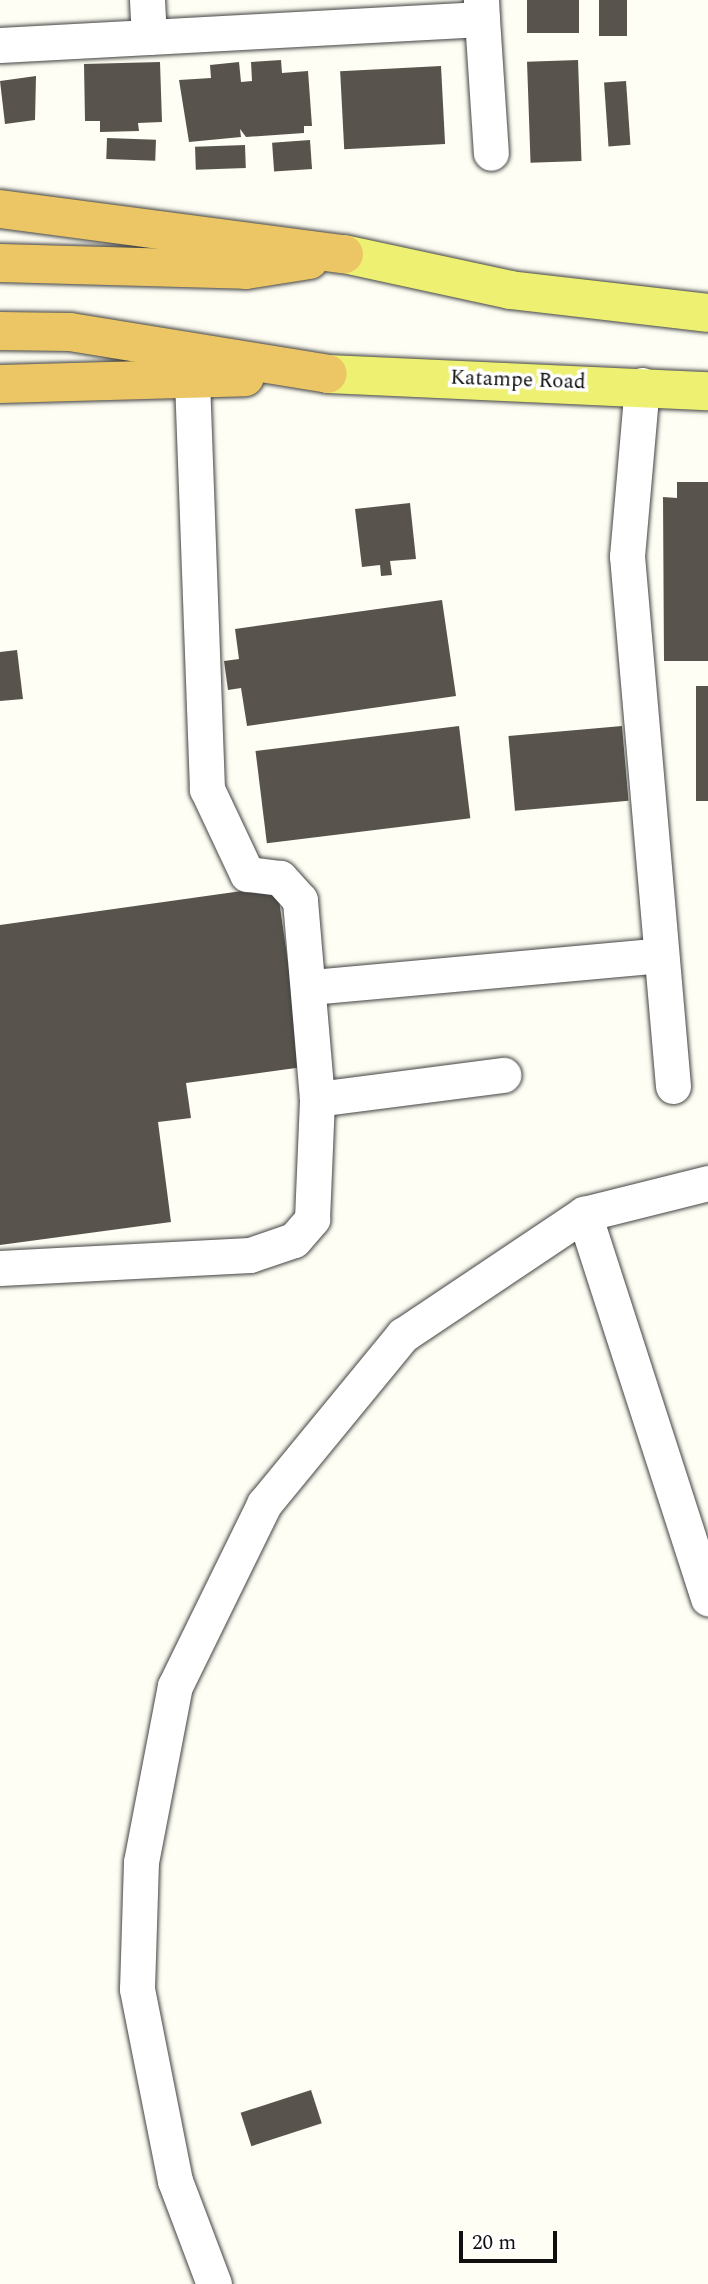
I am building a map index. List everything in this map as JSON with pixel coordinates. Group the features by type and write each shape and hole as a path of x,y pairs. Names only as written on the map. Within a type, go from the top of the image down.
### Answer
{"highway":[{"path":"0,209 344,254"},
{"path":"0,263 246,270 344,254"},
{"path":"0,331 70,332 328,374"},
{"path":"0,384 328,374"}],"main road":[{"path":"344,254 510,290 708,313"},
{"name":"Katampe Road","path":"328,374 642,385 708,391"}],"street":[{"path":"147,0 149,37"},
{"path":"0,46 149,37 481,10 491,153"},
{"path":"0,1268 275,1251 312,1219 317,1099 311,988 294,890 280,878 247,874 207,789 192,379"},
{"path":"642,385 627,556 673,1086"},
{"path":"311,988 661,955"},
{"path":"317,1099 503,1075"},
{"path":"214,2284 175,2181 137,1989 141,1862 175,1686 264,1504 403,1335 584,1214 708,1183"},
{"path":"584,1214 708,1598"}],"building":[{"path":"527,0 579,0 579,33 527,33"},
{"path":"599,0 627,0 627,36 599,36"},
{"path":"281,60 282,73 308,71 312,126 304,126 304,133 246,137 240,129 241,137 189,142 179,80 211,78 210,65 239,62 241,82 252,81 251,62"},
{"path":"578,60 582,161 531,163 527,62"},
{"path":"160,62 162,122 138,123 139,131 100,132 100,121 85,121 84,64"},
{"path":"441,66 445,144 344,149 340,71"},
{"path":"36,76 35,120 5,124 0,81"},
{"path":"626,81 630,145 609,146 604,83"},
{"path":"107,138 156,140 155,161 106,159"},
{"path":"310,140 312,169 274,172 272,143"},
{"path":"245,145 246,168 196,170 195,147"},
{"path":"677,482 708,482 708,661 664,661 663,497 677,498"},
{"path":"410,503 416,559 390,561 392,575 381,576 380,565 362,567 355,509"},
{"path":"442,600 456,696 247,726 241,688 228,690 224,661 239,659 235,629"},
{"path":"17,650 23,699 0,701 0,652"},
{"path":"696,686 708,686 708,801 696,801"},
{"path":"459,726 470,818 267,843 256,751"},
{"path":"622,726 629,801 515,811 508,736"},
{"path":"277,886 303,1067 186,1083 191,1118 158,1122 171,1222 0,1245 0,925"},
{"path":"311,2090 322,2123 251,2146 241,2113"}]}
